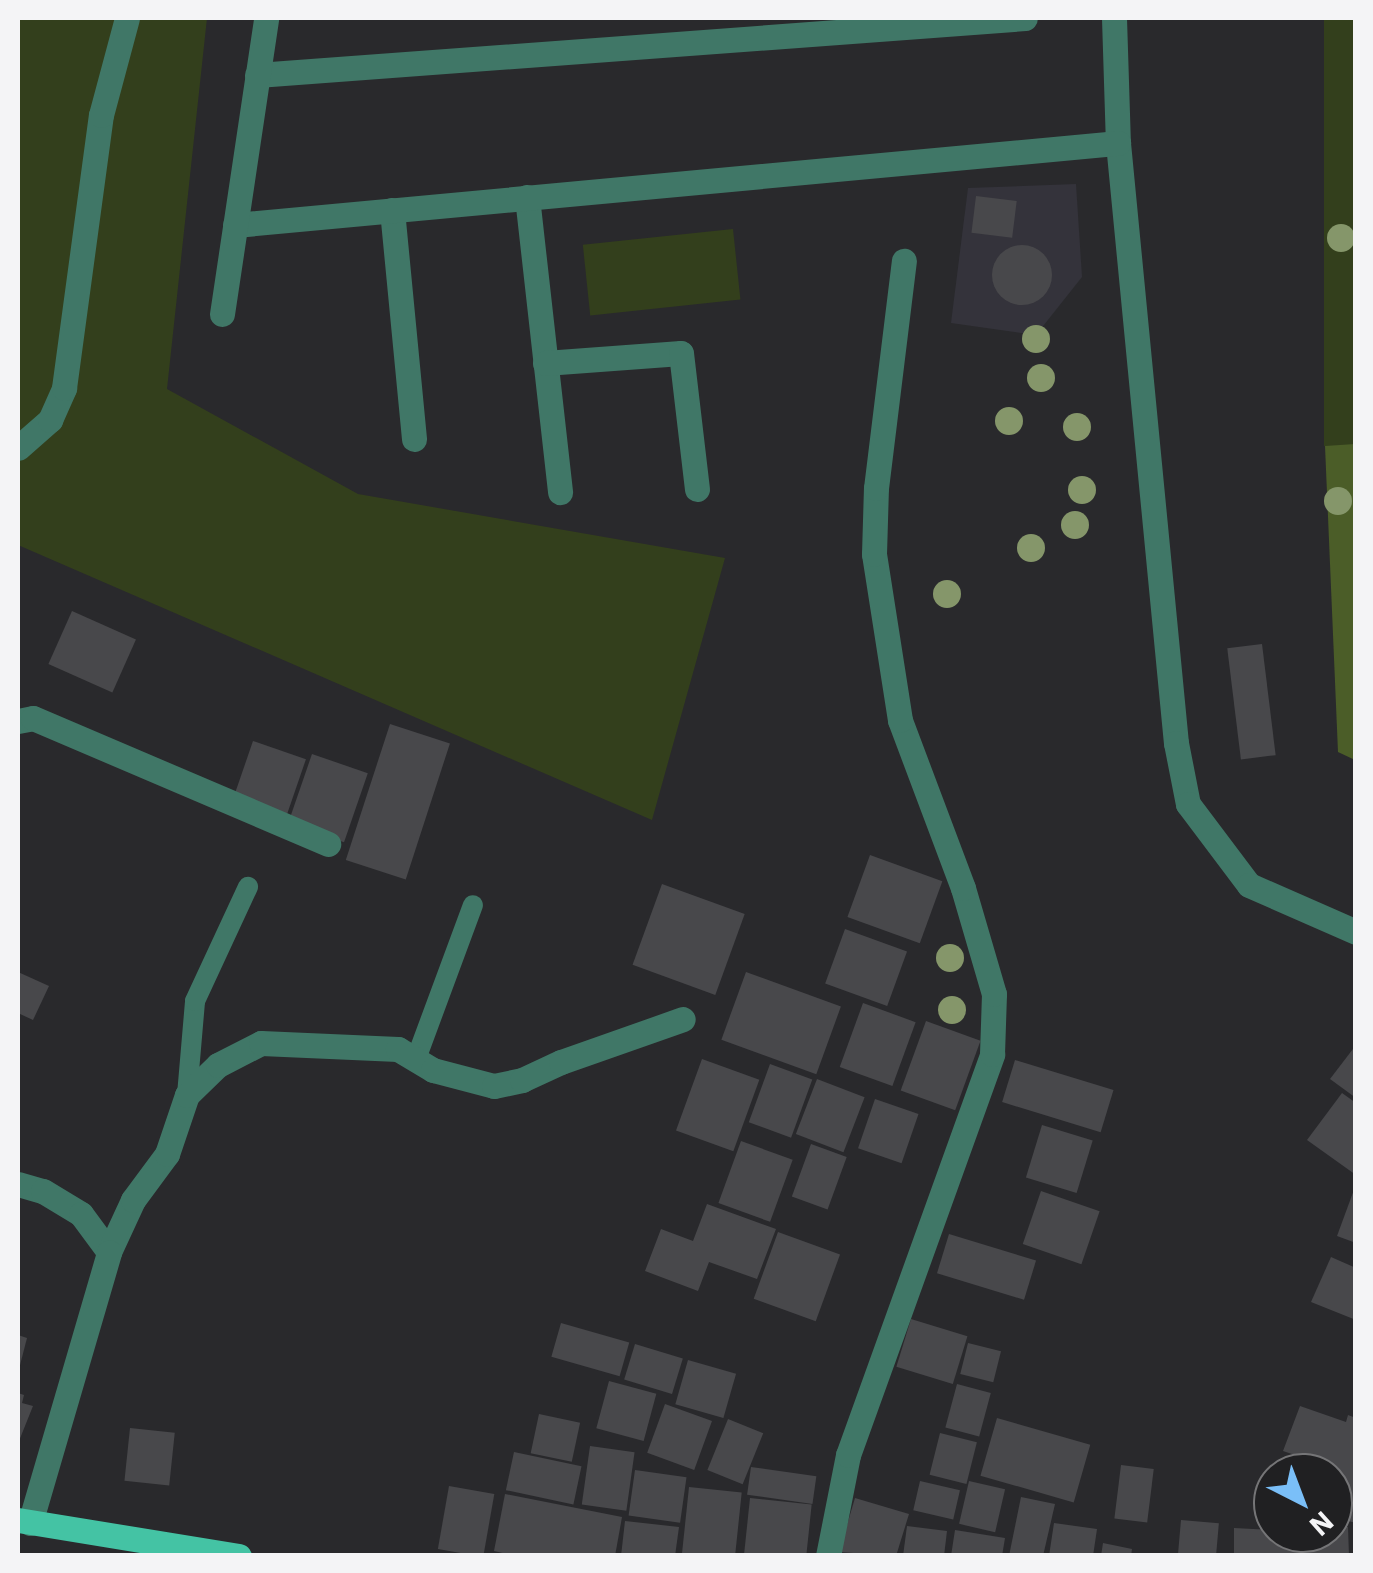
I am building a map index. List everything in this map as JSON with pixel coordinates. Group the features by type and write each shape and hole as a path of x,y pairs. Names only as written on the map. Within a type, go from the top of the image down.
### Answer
{"main road":[{"path":"24,1521 239,1556"}],"street":[{"path":"18,448 50,420 64,388 102,115 126,18"},
{"path":"222,314 266,18"},
{"path":"258,75 1025,18"},
{"path":"1114,18 1118,142 1176,743 1188,804 1249,885 1356,932"},
{"path":"235,225 1118,142"},
{"path":"527,197 560,492"},
{"path":"392,210 414,439"},
{"path":"828,1556 848,1455 992,1054 994,994 985,954 900,720 878,593 874,554 876,488 904,261"},
{"path":"545,364 681,353 697,489"},
{"path":"18,721 32,718 328,844"},
{"path":"24,1521 108,1252 134,1200 167,1154 187,1095 218,1065 261,1043 398,1048 433,1070 494,1086 522,1080 561,1062 683,1020"},
{"path":"18,1184 44,1191 81,1214 108,1252"}],"lane":[{"path":"187,1095 195,1001 248,887"},
{"path":"416,1059 473,905"}],"shaded area":[{"path":"1076,184 1082,277 1036,335 951,323 968,188"}],"green space":[{"path":"18,18 207,18 167,389 358,494 725,558 652,820 18,545"},
{"path":"1324,18 1356,18 1356,446 1324,446"},
{"path":"733,229 740,300 590,315 583,245"},
{"path":"1356,444 1355,760 1338,752 1325,446"}],"building":[{"path":"976,196 1017,201 1012,238 971,233"},
{"path":"1022,245 1043,254 1052,275 1043,296 1022,305 1001,296 992,275 1001,254"},
{"path":"72,611 136,639 112,692 48,664"},
{"path":"1262,644 1276,755 1241,759 1227,648"},
{"path":"390,724 450,743 406,879 346,860"},
{"path":"253,741 306,759 286,816 233,798"},
{"path":"312,754 368,773 344,842 288,823"},
{"path":"870,855 942,881 920,943 847,917"},
{"path":"662,884 745,914 715,995 633,965"},
{"path":"845,929 907,952 887,1006 825,984"},
{"path":"18,972 49,986 33,1020 18,1013"},
{"path":"746,972 841,1007 816,1074 721,1040"},
{"path":"863,1003 916,1022 892,1086 840,1067"},
{"path":"926,1021 981,1041 955,1110 901,1091"},
{"path":"1356,1045 1356,1098 1330,1079"},
{"path":"702,1059 759,1080 733,1151 676,1130"},
{"path":"1015,1060 1113,1090 1101,1132 1002,1102"},
{"path":"770,1064 812,1079 791,1138 749,1122"},
{"path":"817,1079 865,1097 843,1152 796,1134"},
{"path":"1342,1093 1356,1103 1356,1175 1307,1140"},
{"path":"875,1099 918,1114 902,1163 858,1148"},
{"path":"1042,1125 1093,1140 1077,1193 1026,1178"},
{"path":"741,1141 793,1160 770,1222 718,1203"},
{"path":"811,1144 847,1157 828,1210 792,1197"},
{"path":"1356,1187 1356,1243 1337,1236"},
{"path":"1041,1191 1100,1211 1081,1264 1023,1244"},
{"path":"707,1204 776,1229 757,1279 709,1262 698,1291 645,1271 661,1229 693,1241"},
{"path":"778,1232 840,1255 816,1321 754,1299"},
{"path":"949,1234 1036,1261 1024,1300 937,1273"},
{"path":"1331,1257 1356,1268 1356,1320 1311,1302"},
{"path":"911,1319 967,1336 953,1384 896,1367"},
{"path":"561,1323 629,1343 620,1376 551,1357"},
{"path":"18,1335 27,1338 19,1369 18,1369"},
{"path":"968,1343 1001,1351 993,1382 960,1374"},
{"path":"635,1344 683,1359 672,1394 624,1379"},
{"path":"688,1360 736,1374 723,1418 675,1404"},
{"path":"609,1381 656,1394 644,1441 596,1428"},
{"path":"957,1384 991,1393 979,1437 945,1427"},
{"path":"18,1393 24,1395 22,1403 33,1406 19,1441"},
{"path":"665,1404 712,1421 694,1470 647,1453"},
{"path":"1300,1406 1346,1422 1348,1415 1356,1418 1356,1523 1353,1453 1283,1451"},
{"path":"539,1414 580,1423 572,1462 531,1453"},
{"path":"997,1418 1090,1445 1074,1502 980,1476"},
{"path":"728,1419 763,1433 743,1484 707,1470"},
{"path":"130,1428 175,1433 169,1485 124,1481"},
{"path":"940,1433 977,1442 966,1484 930,1475"},
{"path":"590,1446 635,1452 626,1511 582,1504"},
{"path":"514,1452 581,1466 573,1504 506,1490"},
{"path":"1121,1465 1154,1469 1147,1523 1114,1519"},
{"path":"751,1467 816,1476 812,1504 747,1495"},
{"path":"635,1470 686,1477 680,1523 629,1516"},
{"path":"920,1481 960,1490 953,1519 913,1510"},
{"path":"969,1481 1005,1489 995,1532 959,1524"},
{"path":"449,1486 494,1494 483,1556 438,1549"},
{"path":"689,1487 742,1493 735,1556 682,1556"},
{"path":"505,1494 622,1517 615,1556 516,1556 494,1551"},
{"path":"1021,1497 1055,1504 1043,1556 1009,1556"},
{"path":"750,1498 812,1504 806,1556 744,1556"},
{"path":"855,1498 909,1514 896,1556 839,1552"},
{"path":"1181,1520 1219,1523 1216,1556 1178,1556"},
{"path":"625,1521 679,1527 675,1556 621,1556"},
{"path":"1054,1523 1097,1529 1093,1556 1049,1556"},
{"path":"907,1526 947,1531 944,1556 903,1556"},
{"path":"1234,1528 1253,1529 1253,1553 1349,1556 1234,1556"},
{"path":"955,1530 1005,1538 1002,1556 951,1556"},
{"path":"1103,1543 1132,1549 1131,1556 1101,1556"}]}
